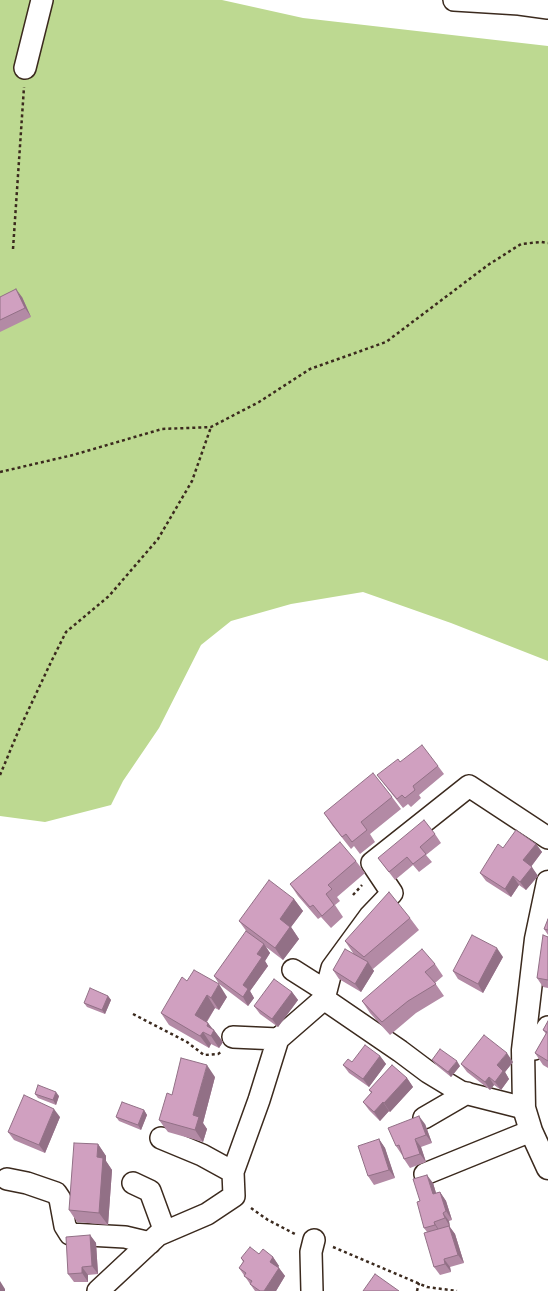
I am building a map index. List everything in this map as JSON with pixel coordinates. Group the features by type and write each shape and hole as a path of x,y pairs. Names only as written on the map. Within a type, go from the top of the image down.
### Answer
{"street":[{"path":"25,68 42,0"},
{"path":"454,0 519,4 548,8"},
{"path":"98,1291 157,1238 207,1214 234,1196 233,1172 259,1100 278,1039 325,995 332,968 370,916 392,893 372,863 469,786 548,838"},
{"path":"548,882 536,939 523,1050 524,1108 531,1131 548,1168"},
{"path":"293,970 428,1072 462,1092 524,1108"},
{"path":"523,1050 534,1049 548,1027"},
{"path":"233,1037 278,1039"},
{"path":"424,1118 468,1093"},
{"path":"425,1174 531,1131"},
{"path":"160,1138 202,1155 233,1172"},
{"path":"7,1179 27,1183 56,1193 60,1198 65,1226 70,1234 157,1238"},
{"path":"133,1183 150,1191 157,1238"},
{"path":"312,1291 311,1252 314,1240"}],"path":[{"path":"13,249 25,68"},
{"path":"0,472 73,455 162,429 211,427 259,402 310,369 386,342 488,265 521,244 541,242 548,243"},
{"path":"0,775 18,732 66,632 109,596 158,539 192,482 211,427"},
{"path":"133,1014 186,1042 204,1054 218,1054 229,1046 233,1037"},
{"path":"234,1196 268,1220 300,1236 322,1242 418,1284 427,1287 457,1291"},
{"path":"417,1291 418,1284"}],"green space":[{"path":"0,0 222,0 303,18 548,46 548,661 451,623 363,592 291,604 231,621 201,645 159,728 123,781 111,805 45,822 0,816"}],"building":[{"path":"16,289 25,308 0,320 0,297"},
{"path":"422,745 438,766 413,786 415,790 405,798 402,795 397,799 377,775 398,759 400,762"},
{"path":"373,773 392,797 361,822 367,830 352,842 346,834 342,837 324,813"},
{"path":"424,820 435,834 420,847 426,854 413,864 407,857 389,872 378,858"},
{"path":"516,830 536,844 523,860 532,867 520,882 513,876 505,889 480,873 498,844 503,848"},
{"path":"340,842 356,861 328,885 332,889 326,894 334,905 322,916 313,905 310,907 290,884"},
{"path":"269,880 294,899 280,919 290,927 275,948 239,921"},
{"path":"389,892 410,918 364,957 345,941"},
{"path":"548,919 548,930 544,929"},
{"path":"246,931 264,944 257,954 262,957 243,985 248,989 243,997 214,976"},
{"path":"472,935 497,948 478,984 453,971"},
{"path":"543,935 548,937 548,980 537,978"},
{"path":"345,949 368,962 355,984 333,970"},
{"path":"422,949 435,964 425,972 436,984 408,1001 382,1022 362,1001"},
{"path":"194,970 219,984 211,998 207,995 195,1015 208,1023 207,1026 214,1030 211,1036 203,1032 200,1036 161,1013 182,977 187,981"},
{"path":"274,979 292,992 272,1019 254,1006"},
{"path":"90,988 108,996 102,1010 84,1003"},
{"path":"548,1021 548,1061 535,1053 547,1032 543,1030"},
{"path":"484,1035 507,1053 497,1065 503,1071 495,1082 489,1077 485,1082 461,1064"},
{"path":"365,1045 380,1056 363,1079 343,1065 348,1059 352,1062"},
{"path":"440,1049 457,1061 448,1072 432,1060"},
{"path":"181,1058 207,1065 193,1115 199,1117 195,1130 159,1120 167,1093 172,1095"},
{"path":"392,1065 407,1078 374,1112 363,1102 372,1092 369,1090"},
{"path":"38,1085 56,1092 53,1100 35,1094"},
{"path":"24,1095 54,1109 39,1145 8,1132"},
{"path":"122,1102 144,1110 138,1125 116,1117"},
{"path":"419,1116 426,1135 415,1139 420,1154 404,1159 399,1145 396,1146 388,1128"},
{"path":"379,1139 389,1170 368,1176 358,1146"},
{"path":"74,1143 98,1144 97,1157 103,1158 99,1213 69,1210"},
{"path":"427,1175 433,1194 440,1192 446,1211 443,1213 445,1218 434,1222 435,1225 424,1228 417,1202 420,1201 413,1179"},
{"path":"449,1226 458,1255 444,1259 445,1264 434,1267 424,1233"},
{"path":"90,1235 92,1266 82,1267 82,1273 68,1274 66,1237"},
{"path":"250,1247 259,1254 263,1249 273,1257 270,1262 279,1268 264,1291 260,1291 250,1284 252,1281 244,1276 246,1273 239,1268 244,1261 241,1258"},
{"path":"375,1274 399,1291 363,1291"}]}
